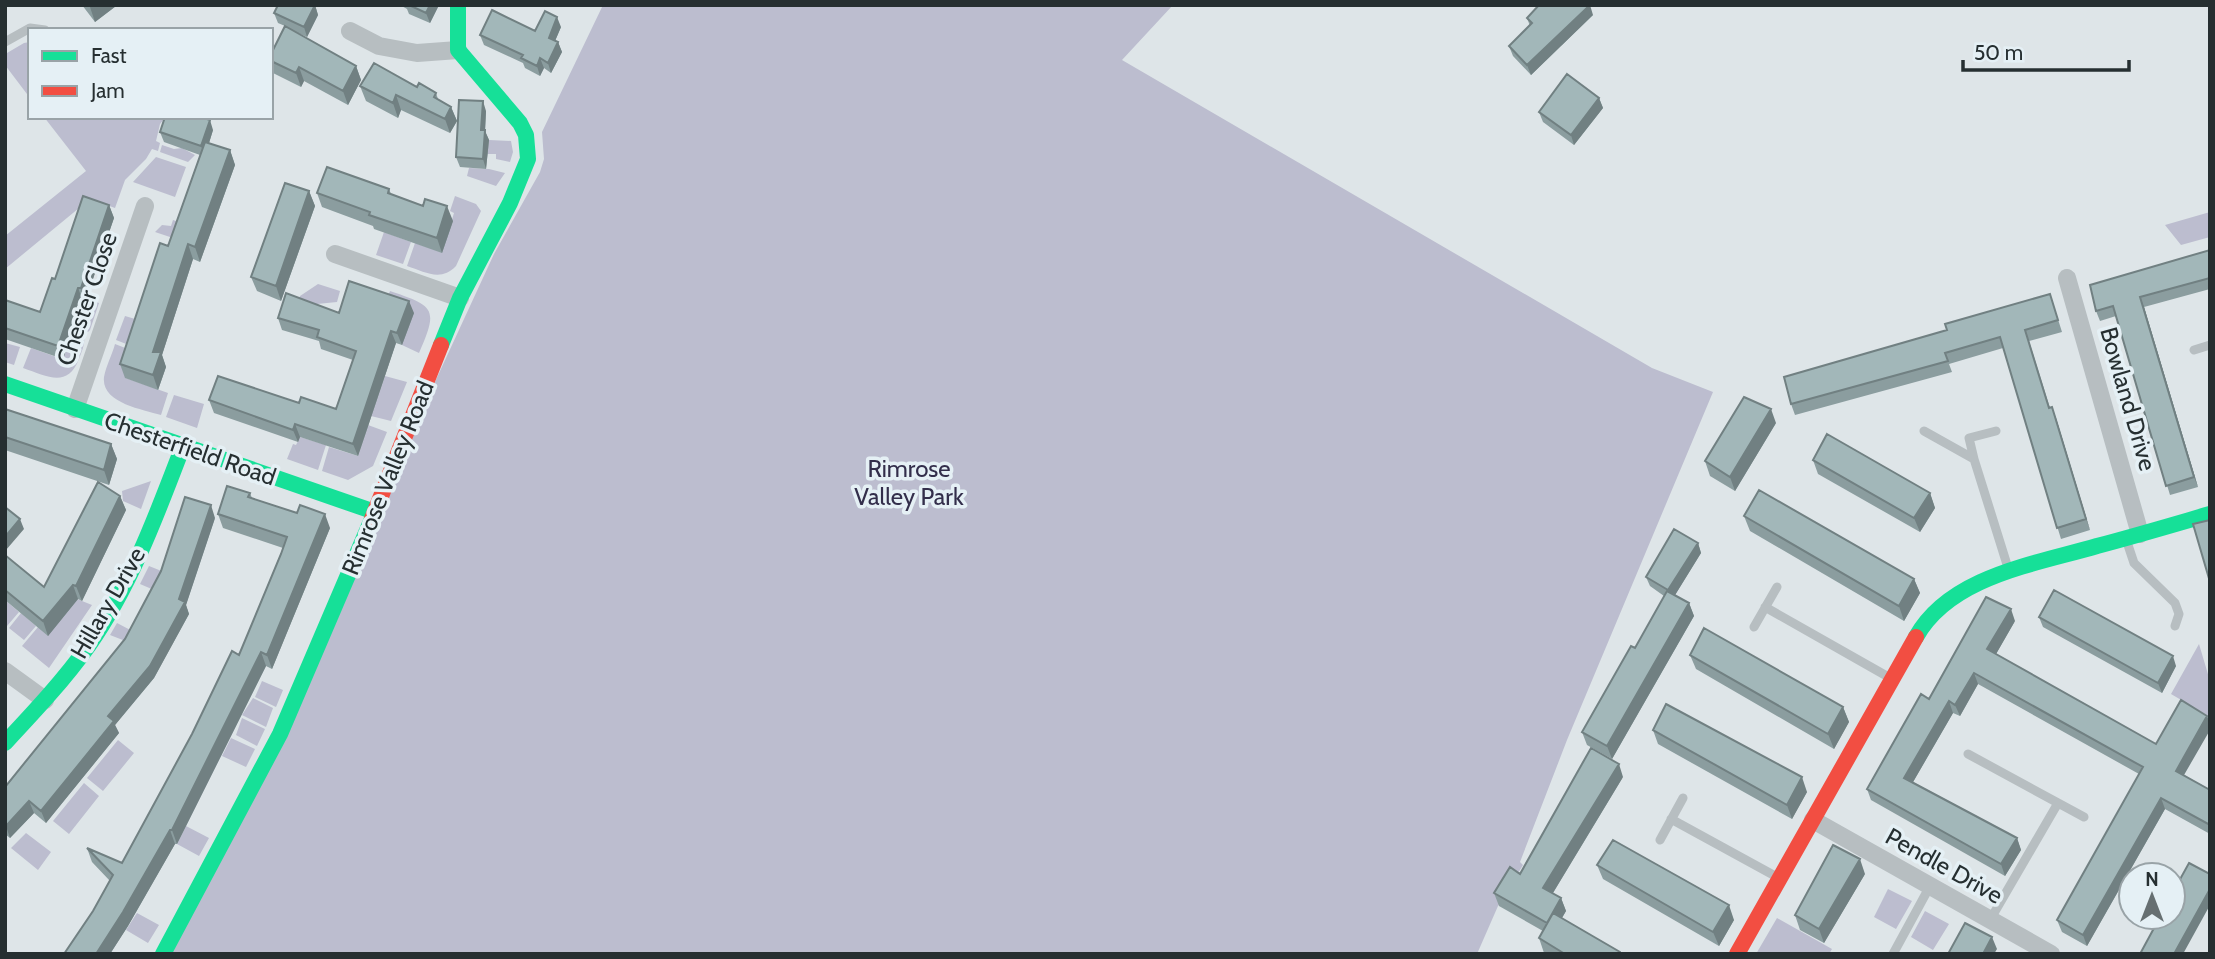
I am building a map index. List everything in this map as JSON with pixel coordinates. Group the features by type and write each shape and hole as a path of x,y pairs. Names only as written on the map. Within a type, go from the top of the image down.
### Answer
{"street":[{"path":"350,30 379,46 417,53 458,50 458,5"},
{"name":"Rimrose Valley Road","path":"163,954 280,734 375,512 460,298 510,203 528,159 526,135 520,123 458,50"},
{"name":"Chester Close","path":"75,409 145,205"},
{"path":"335,254 460,298"},
{"name":"Bowland Drive","path":"2067,278 2133,536"},
{"name":"Chesterfield Road","path":"5,384 375,512"},
{"name":"Hillary Drive","path":"5,743 45,700 90,643 129,577 183,446"},
{"path":"1737,954 1923,624 1938,607 1964,591 2010,573 2210,514"},
{"path":"5,671 45,700"},
{"name":"Pendle Drive","path":"1813,820 2050,954"}],"lane":[{"path":"5,42 28,29"},
{"path":"2194,350 2210,345"},
{"path":"1924,431 1975,459"},
{"path":"1996,431 1969,438 2010,573"},
{"name":"Bowland Drive","path":"2133,536 2134,563 2175,603 2179,614 2175,625"},
{"path":"1754,627 1777,587"},
{"path":"1765,607 1892,679"},
{"path":"1968,754 2084,817"},
{"path":"1660,840 1683,798"},
{"path":"1990,919 2057,803"},
{"path":"1671,819 1780,878"},
{"path":"1893,954 1930,886"}],"green space":[{"name":"Rimrose Valley Park","path":"603,5 1173,5 1122,60 1652,368 1713,392 1567,740 1520,862 1523,865 1498,906 1477,954 171,954 494,254 540,172 544,159 542,132"},
{"path":"28,42 28,95 5,65 7,53"},
{"path":"46,119 164,119 160,124 156,141 160,143 158,151 152,149 125,180 115,208 90,199 5,269 5,236 86,171"},
{"path":"489,140 511,141 513,152 510,162 496,159 496,154 487,154"},
{"path":"162,145 174,149 182,148 195,155 188,162 160,152"},
{"path":"156,157 186,167 175,197 133,182"},
{"path":"469,168 505,173 496,186 467,176"},
{"path":"455,196 476,204 481,211 456,266 439,275 407,266 415,243 442,252 454,213 450,211"},
{"path":"2210,212 2210,237 2181,245 2165,225"},
{"path":"173,220 185,224 176,239 155,232 162,225 171,226"},
{"path":"384,232 411,242 403,264 376,255"},
{"path":"318,284 340,291 337,302 297,306 300,296"},
{"path":"390,291 424,305 428,311 429,326 419,353 402,345 385,304"},
{"path":"86,299 99,303 88,332 74,328"},
{"path":"125,316 142,321 134,347 116,340"},
{"path":"70,337 77,340 84,337 84,340 79,359 69,374 55,378 23,368 31,348 62,359"},
{"path":"5,343 20,347 14,365 5,362"},
{"path":"115,344 133,351 126,378 168,393 161,415 124,404 109,393 104,377"},
{"path":"385,376 407,382 391,421 371,416"},
{"path":"174,395 204,404 197,428 166,417"},
{"path":"368,425 387,432 373,466 348,480 322,471 329,447 358,456"},
{"path":"300,437 326,445 318,470 287,459 293,444 296,445"},
{"path":"151,481 141,509 123,501 122,491"},
{"path":"149,566 164,572 161,593 140,584"},
{"path":"77,599 92,605 49,668 22,646 38,627"},
{"path":"5,600 19,612 7,626 5,624"},
{"path":"21,613 36,626 24,640 9,628"},
{"path":"117,623 138,634 133,644 110,635"},
{"path":"2199,644 2210,681 2210,717 2171,694"},
{"path":"262,681 283,690 276,707 255,697"},
{"path":"253,698 273,708 266,727 242,715"},
{"path":"242,718 265,729 257,746 236,735"},
{"path":"231,738 255,749 246,767 222,756"},
{"path":"118,740 134,753 103,791 87,778"},
{"path":"84,783 99,796 69,834 53,821"},
{"path":"186,826 209,838 199,856 177,844"},
{"path":"26,833 51,852 38,870 11,848"},
{"path":"1888,889 1912,901 1896,929 1874,917"},
{"path":"1925,911 1949,924 1933,950 1911,937"},
{"path":"137,913 159,925 148,943 126,930"},
{"path":"1777,918 1832,949 1829,954 1756,954"}],"building":[{"path":"278,5 315,5 304,27 274,13"},
{"path":"409,5 430,5 426,13"},
{"path":"1539,5 1590,5 1527,65 1509,46 1532,23 1527,18"},
{"path":"492,10 535,31 545,11 557,17 549,38 558,42 548,63 540,58 537,66 521,58 523,55 480,35"},
{"path":"285,26 356,66 343,91 299,67 296,73 273,62 273,50"},
{"path":"374,63 417,87 419,83 436,93 434,97 451,107 445,119 396,95 393,103 360,86"},
{"path":"1567,74 1599,98 1571,135 1539,112"},
{"path":"459,100 483,101 483,159 456,157"},
{"path":"164,119 210,120 201,146 160,132"},
{"path":"205,142 230,150 195,247 188,244 153,352 161,352 153,375 120,364 160,243 168,246"},
{"path":"327,167 389,189 388,193 423,206 425,199 447,206 437,238 369,215 370,212 317,193"},
{"path":"285,183 309,191 276,286 251,277"},
{"path":"83,196 109,205 58,346 5,328 5,300 40,312 52,278 55,279"},
{"path":"2210,250 2210,278 2140,297 2194,477 2166,486 2113,306 2096,311 2090,285"},
{"path":"349,281 409,301 397,333 391,331 353,444 295,424 293,430 209,400 218,376 299,403 301,397 336,409 356,351 317,337 319,330 278,318 286,293 339,313"},
{"path":"2050,294 2058,320 2025,330 2086,519 2057,528 2000,337 1945,353 1948,361 1791,404 1784,377 1947,330 1945,324"},
{"path":"1744,397 1771,409 1730,477 1705,461"},
{"path":"5,409 111,444 104,470 5,437"},
{"path":"1827,434 1930,493 1914,518 1813,460"},
{"path":"98,482 120,496 76,586 73,585 43,621 5,590 5,555 44,587"},
{"path":"227,486 250,493 248,497 297,513 300,505 325,514 267,655 261,652 172,830 96,954 64,954 113,875 87,848 122,863 192,734 232,651 239,655 287,537 218,514"},
{"path":"1759,490 1914,579 1899,606 1744,516"},
{"path":"185,497 211,505 179,599 185,602 150,666 108,716 114,721 41,811 29,801 6,826 5,787 125,639 161,571"},
{"path":"5,507 20,519 5,537"},
{"path":"2210,520 2210,582 2193,524"},
{"path":"1674,529 1698,543 1668,590 1646,577"},
{"path":"2054,590 2173,656 2158,683 2039,617"},
{"path":"1667,591 1689,603 1607,746 1582,732 1631,646 1635,648"},
{"path":"1986,597 2011,609 1987,649 2156,744 2181,700 2207,716 2176,771 2210,790 2210,825 2161,798 2125,861 2117,861 2117,875 2083,935 2057,920 2143,767 1974,673 1955,705 1949,701 1904,778 2017,838 2001,864 1867,789 1921,694 1929,699"},
{"path":"1704,628 1843,707 1828,734 1690,655"},
{"path":"1666,704 1802,777 1787,805 1653,730"},
{"path":"1591,748 1619,764 1543,888 1561,898 1547,923 1494,893 1510,867 1520,874"},
{"path":"1613,840 1729,905 1713,932 1597,865"},
{"path":"1833,845 1860,859 1819,929 1795,915"},
{"path":"2189,863 2210,874 2210,889 2187,931"},
{"path":"1553,913 1620,954 1565,954 1539,938"},
{"path":"1965,923 1992,937 1983,954 1948,954"},
{"path":"2152,931 2187,931 2174,954 2140,954"}],"traffic: fast":[{"path":"441,345 460,298 510,203 528,159 526,135 520,123 458,50 458,5"},
{"path":"5,384 375,512"},
{"path":"5,743 69,671 104,622 142,548 183,446"},
{"path":"1916,637 1931,616 1950,600 1996,575 2210,514"},
{"path":"163,954 280,734 372,519"}],"traffic: jam":[{"path":"372,519 441,345"},
{"path":"1737,954 1916,637"}]}
